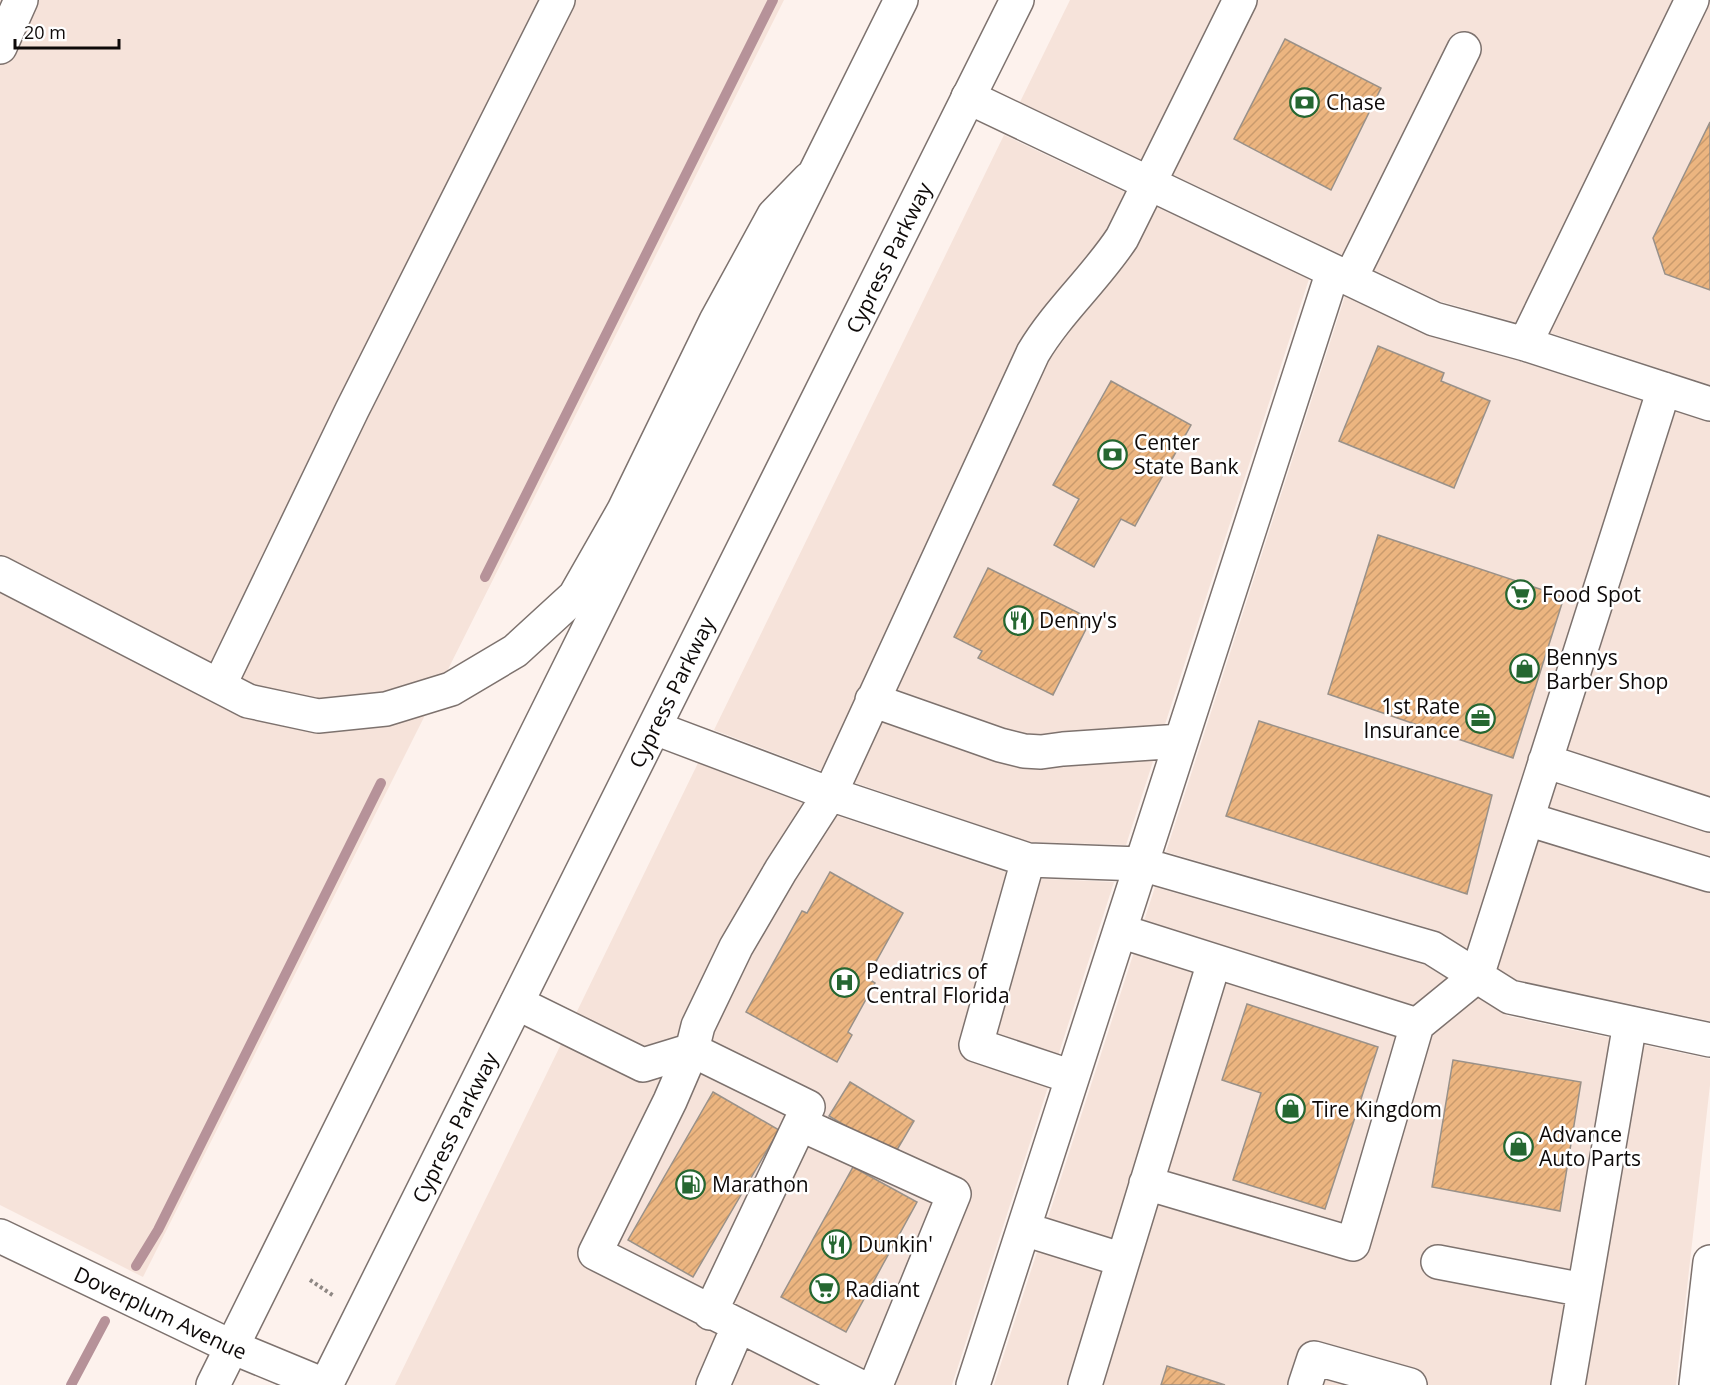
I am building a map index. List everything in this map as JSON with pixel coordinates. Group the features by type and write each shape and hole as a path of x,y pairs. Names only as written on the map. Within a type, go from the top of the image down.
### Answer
{"main road":[{"path":"0,47 21,0"},
{"path":"219,686 351,410 558,0"},
{"path":"213,1385 901,0"},
{"name":"Cypress Parkway","path":"325,1385 1017,0"},
{"path":"857,1385 595,1253 670,1101 692,1050 698,1026 736,947 781,870 830,794 1033,353 1060,312 1122,238 1240,0"},
{"path":"1525,344 1692,0"},
{"path":"973,1385 1181,741 1342,275 1464,49"},
{"path":"968,97 1434,318 1525,344 1710,404"},
{"path":"0,573 248,701 318,716 386,709 451,689 515,651 576,596 624,510 716,321 774,215 815,172"},
{"path":"1146,1183 1353,1244 1417,1025 1477,976 1664,389"},
{"path":"872,700 1000,745 1024,751 1041,752 1181,741"},
{"path":"655,728 830,794 1028,860 1141,864 1432,948 1510,997 1710,1040"},
{"path":"1545,761 1710,815"},
{"path":"1527,819 1710,875"},
{"path":"1028,860 976,1045 1072,1077"},
{"path":"1120,931 1417,1025"},
{"path":"1085,1385 1214,962"},
{"path":"517,1003 643,1065 692,1050 808,1107 724,1320 713,1385"},
{"path":"1568,1385 1630,1023"},
{"path":"800,1124 954,1194 876,1385"},
{"path":"1024,1229 1123,1260"},
{"name":"Doverplum Avenue","path":"0,1236 232,1347 325,1385"},
{"path":"1438,1262 1584,1290"},
{"path":"1696,1385 1710,1262"},
{"path":"1305,1385 1314,1358 1410,1385"}],"path":[{"path":"310,1280 338,1298"}],"shaded area":[{"path":"0,0 784,0 143,1277 0,1205"},
{"path":"1070,0 1710,0 1710,385 1529,326 1439,301 1020,102"},
{"path":"1004,135 1309,279 1126,845 1029,842 835,776 714,730"},
{"path":"1345,296 1430,336 1522,362 1710,422 1710,1021 1516,980 1435,930 1166,852"},
{"path":"698,763 826,812 1023,878 1114,882 952,1385 395,1385"},
{"path":"1155,887 1425,965 1508,1016 1710,1059 1710,1085 1676,1385 994,1385"}],"building":[{"path":"1285,39 1381,88 1331,190 1234,139"},
{"path":"1710,122 1710,290 1665,274 1653,238"},
{"path":"1378,346 1444,373 1441,381 1490,401 1454,488 1339,441"},
{"path":"1111,381 1191,425 1135,526 1121,519 1094,567 1054,545 1079,499 1053,485"},
{"path":"1378,535 1564,597 1513,758 1328,694"},
{"path":"988,568 1091,619 1053,695 978,658 982,651 954,637"},
{"path":"1259,721 1492,795 1467,894 1226,816"},
{"path":"830,872 903,913 867,978 875,983 848,1032 852,1035 837,1062 746,1012 802,911 807,913"},
{"path":"1247,1004 1378,1047 1325,1209 1233,1180 1261,1093 1222,1080"},
{"path":"1453,1060 1581,1082 1560,1211 1432,1187"},
{"path":"850,1082 914,1121 894,1155 829,1116"},
{"path":"713,1092 779,1130 693,1277 628,1240"},
{"path":"853,1167 917,1202 846,1332 781,1297"},
{"path":"1167,1366 1225,1385 1161,1385"}],"waterway":[{"path":"485,577 773,0"},
{"path":"136,1266 158,1230 381,783"},
{"path":"71,1385 105,1321"}],"place":[{"name":"Chase","path":"1305,102"},
{"name":"Center State Bank","path":"1113,454"},
{"name":"Food Spot","path":"1521,594"},
{"name":"Denny's","path":"1018,620"},
{"name":"Bennys Barber Shop","path":"1525,669"},
{"name":"1st Rate Insurance","path":"1481,718"},
{"name":"Pediatrics of Central Florida","path":"845,983"},
{"name":"Tire Kingdom","path":"1291,1109"},
{"name":"Advance Auto Parts","path":"1518,1146"},
{"name":"Marathon","path":"691,1184"},
{"name":"Dunkin'","path":"837,1244"},
{"name":"Radiant","path":"824,1289"}]}
